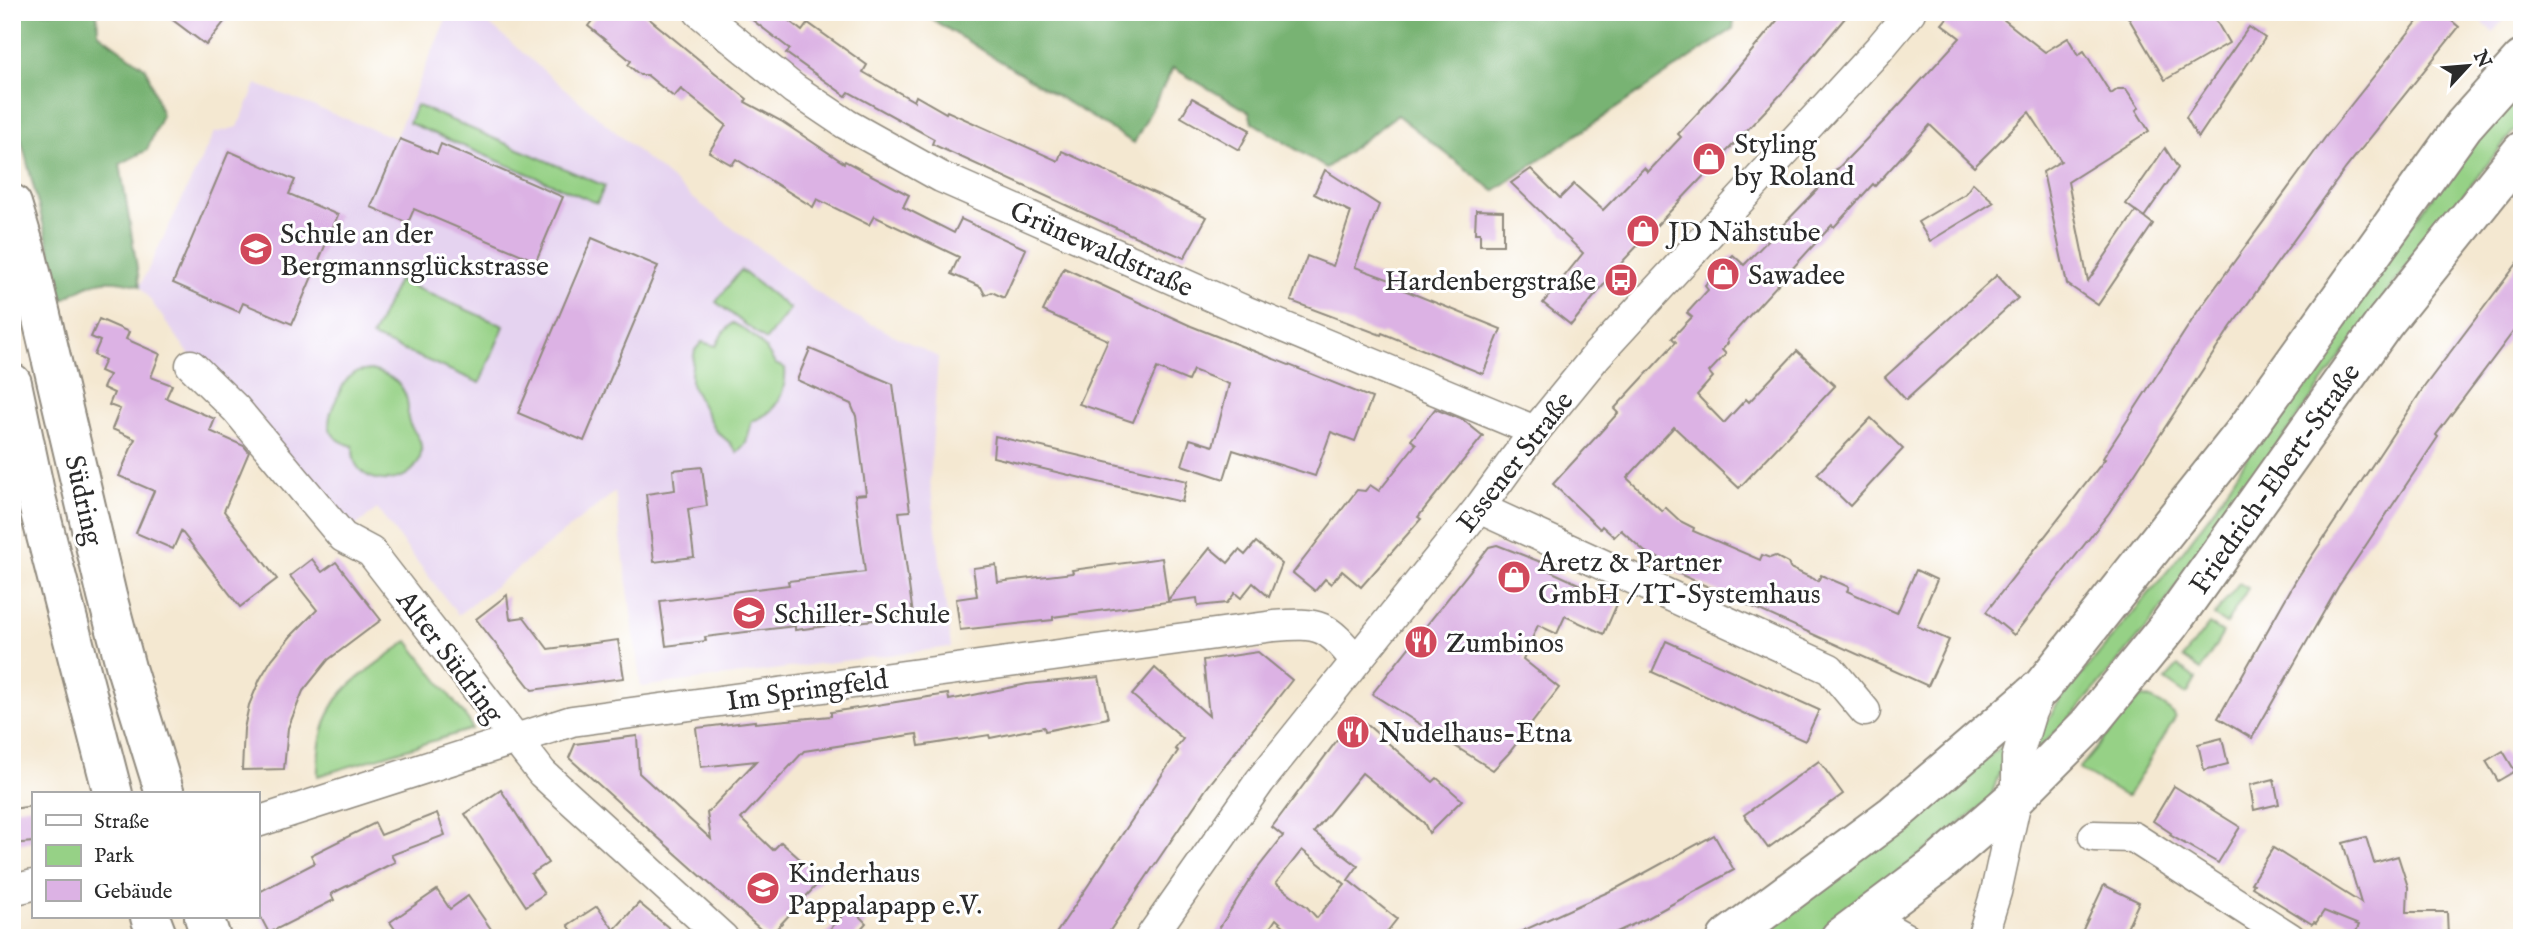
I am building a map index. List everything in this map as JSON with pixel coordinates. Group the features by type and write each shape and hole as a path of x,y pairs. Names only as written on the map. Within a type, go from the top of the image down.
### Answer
{"main road":[{"name":"Friedrich-Ebert-Straße","path":"1727,938 1921,793 2042,687 2246,430 2464,125 2522,60"},
{"name":"Friedrich-Ebert-Straße","path":"2017,796 2087,726 2169,624 2385,322 2522,151"},
{"name":"Südring","path":"12,204 26,251 107,596 164,792"},
{"name":"Südring","path":"12,383 36,497 112,792"},
{"path":"1846,934 1936,866 2017,796"},
{"path":"150,918 158,938"},
{"path":"204,918 211,938"}],"street":[{"name":"Grünewaldstraße","path":"699,12 794,89 846,124 941,177 1233,306 1535,431"},
{"name":"Essener Straße","path":"1150,938 1261,781 1479,508 1535,431 1597,355 1910,12"},
{"name":"Alter Südring","path":"191,365 236,409 344,537 371,552 542,773 723,938"},
{"path":"1479,508 1830,669 1865,711"},
{"name":"Im Springfeld","path":"259,821 572,721 1307,623 1336,636 1356,661"},
{"name":"Friedrich-Ebert-Straße","path":"1982,938 1996,892 2017,796 2017,758 2042,687"},
{"path":"2094,836 2133,837 2290,938"},
{"path":"12,890 32,885"},
{"path":"1846,934 1889,929 1905,938"}],"shaded area":[{"path":"449,12 475,12 694,199 837,307 938,357 930,480 951,647 641,687 615,492 458,615 377,509 349,531 195,362 140,286 214,133 238,127 256,84 395,138"},
{"path":"2470,12 2510,12 2493,32"}],"green space":[{"path":"12,12 97,12 98,33 146,68 162,115 147,150 120,164 140,286 117,281 100,282 91,284 63,300 12,104"},
{"path":"920,12 1735,12 1733,29 1494,191 1397,115 1326,168 1252,122 1249,112 1173,68 1134,143"},
{"path":"2522,79 2522,120 2386,294 2150,624 2068,721 2036,750 2034,745 2057,704 2171,567 2214,509 2313,355"},
{"path":"416,105 605,186 597,203 409,123"},
{"path":"741,270 790,309 766,340 716,302"},
{"path":"398,280 504,326 480,383 372,337"},
{"path":"733,323 757,340 775,364 785,368 784,385 778,401 768,413 752,421 746,443 737,453 715,430 691,384 695,350 702,342 716,346 722,334"},
{"path":"371,370 392,378 401,387 407,400 409,423 420,442 418,463 412,471 394,479 383,480 364,474 355,461 353,446 337,439 330,428 332,408 345,382 355,373"},
{"path":"2239,583 2248,588 2226,624 2214,616"},
{"path":"2209,624 2223,633 2201,670 2183,658"},
{"path":"408,641 469,721 472,729 318,776 323,731 337,700 358,678"},
{"path":"2178,666 2196,679 2185,694 2165,680"},
{"path":"2142,697 2161,704 2175,718 2128,796 2125,796 2079,769 2136,700"},
{"path":"2004,744 2007,749 1990,800 1831,925 1812,938 1757,938"}],"building":[{"path":"162,12 232,12 206,45"},
{"path":"599,12 641,12 747,99 745,102 781,121 844,163 845,161 909,195 903,207 954,233 961,219 1026,249 1004,298 992,292 985,295 981,287 951,274 959,257 874,216 869,225 817,199 813,207 736,159 732,165 709,152 726,125 681,89 674,97 647,75 640,75 628,65 631,61 588,26"},
{"path":"742,12 778,12 802,31 808,23 867,65 863,72 914,101 916,96 946,113 947,111 1058,161 1062,151 1207,217 1184,258 932,144 934,139 849,92 846,96 786,53 790,49"},
{"path":"1784,12 1850,12 1784,91 1624,260 1571,325 1543,303 1583,253 1511,183 1531,169 1560,198 1574,184 1603,210 1644,168 1648,172 1681,137 1678,134 1728,80"},
{"path":"1952,12 1994,12 2045,52 2068,38 2078,55 2084,51 2111,94 2118,89 2126,89 2139,108 2136,110 2149,131 2068,182 2088,281 2136,211 2153,224 2098,305 2067,284 2043,172 2061,161 2029,112 1974,167 1930,125 1875,186 1873,184 1834,227 1832,225 1727,340 1728,343 1722,350 1726,354 1709,372 1713,377 1697,395 1724,423 1746,399 1749,402 1797,351 1835,386 1739,488 1674,427 1627,478 1662,511 1665,507 1680,521 1694,528 1693,531 1760,560 1762,555 1770,558 1775,556 1788,563 1790,568 1818,581 1821,575 1849,587 1847,591 1897,613 1916,570 1937,580 1917,626 1949,640 1928,686 1675,572 1677,567 1645,552 1621,530 1614,537 1602,526 1600,529 1553,484 1618,413 1614,409 1676,342 1672,338 1692,317 1687,313 1708,290 1705,286 1733,255 1744,265 1887,118 1960,38 1942,24"},
{"path":"2125,12 2211,12 2229,43 2165,80"},
{"path":"2425,12 2441,12 2459,27 2346,168 2230,328 2109,513 2014,635 1986,612 2105,459 2103,458 2198,311 2327,135"},
{"path":"2249,27 2265,38 2198,138 2186,117"},
{"path":"1192,98 1250,130 1239,150 1181,117"},
{"path":"400,139 437,154 441,144 563,197 536,261 414,209 408,223 371,207"},
{"path":"2165,148 2178,168 2144,217 2126,204"},
{"name":"Schule an der Bergmannsglückstrasse","path":"229,151 295,180 289,194 338,215 292,324 243,303 239,312 173,283"},
{"path":"1325,170 1379,205 1355,267 1401,284 1399,288 1501,329 1483,374 1382,333 1381,335 1291,301 1307,256 1333,266 1351,212 1314,194"},
{"path":"1973,183 1994,202 1930,241 1918,222 1965,194"},
{"path":"1476,210 1503,211 1503,245 1480,245 1480,233 1475,233"},
{"path":"592,238 658,266 584,441 518,413"},
{"path":"2522,257 2522,320 2436,435 2438,437 2338,587 2252,738 2218,718 2296,580 2424,387"},
{"path":"1064,268 1191,326 1372,398 1355,441 1331,432 1315,476 1233,450 1224,479 1182,465 1190,439 1213,446 1229,384 1193,370 1188,381 1157,368 1133,422 1079,404 1108,340 1043,311"},
{"path":"1997,275 2018,298 1906,400 1885,377"},
{"path":"99,319 129,332 126,339 160,354 151,377 172,385 166,398 215,419 210,431 244,446 249,452 224,511 277,579 240,607 181,531 173,549 136,533 154,491 119,476 135,439 112,429 120,409 109,405 114,393 103,388 109,375 100,371 105,360 94,355 100,341 91,337"},
{"path":"810,349 893,384 910,511 899,512 913,615 795,630 795,626 705,637 706,641 666,646 660,601 789,585 788,581 865,572 855,495 866,494 856,416 851,404 797,380"},
{"path":"1435,409 1463,420 1483,436 1418,517 1421,519 1361,587 1342,571 1331,584 1325,579 1315,591 1293,573 1357,490 1365,491 1370,485 1379,491 1416,444 1411,440"},
{"path":"1871,418 1903,449 1850,506 1817,474"},
{"path":"995,436 1187,481 1182,502 993,457"},
{"path":"702,467 707,506 688,509 694,557 654,562 646,494 675,490 673,470"},
{"path":"1256,542 1282,564 1269,597 1253,583 1241,598 1235,593 1227,603 1198,606 1197,598 1053,617 1053,620 960,630 956,599 977,596 973,568 996,565 998,582 1162,558 1168,600 1210,548 1228,563 1239,550 1245,555"},
{"path":"1497,545 1551,566 1548,570 1618,602 1604,634 1565,616 1557,634 1538,625 1523,659 1559,688 1493,770 1372,694 1489,547"},
{"path":"312,559 322,572 336,562 381,620 328,660 303,691 288,728 284,769 242,770 244,729 249,705 260,679 291,636 317,610 290,576"},
{"path":"507,595 510,619 524,617 548,649 618,640 624,678 532,690 476,619"},
{"path":"1666,641 1819,710 1805,741 1652,672"},
{"path":"1258,652 1292,680 1206,789 1105,938 1053,938 1178,751 1175,749 1183,739 1132,695 1155,668 1209,716 1203,660"},
{"path":"1099,677 1108,718 1045,731 1044,727 990,738 989,735 919,746 917,734 804,751 741,819 773,850 781,842 822,879 769,937 569,758 575,744 637,736 639,773 711,839 707,813 756,761 701,767 696,728 831,716 831,712 948,694 949,700 1027,684"},
{"path":"1356,715 1433,782 1437,778 1462,800 1429,833 1424,823 1362,773 1314,832 1358,866 1348,880 1397,919 1382,938 1297,938 1276,919 1263,938 1213,938 1254,873 1283,836 1272,827","holes":["1302,850 1345,884 1317,918 1276,883"]},
{"path":"2222,738 2228,764 2204,770 2198,744"},
{"path":"2503,751 2515,771 2498,781 2486,761"},
{"path":"1819,761 1843,794 1768,848 1744,815"},
{"path":"2274,779 2279,804 2254,810 2250,785"},
{"path":"2174,786 2240,827 2218,863 2170,835 2171,833 2153,821"},
{"path":"501,790 548,863 531,874 544,894 526,906 465,814"},
{"path":"32,806 32,842 12,844 12,809"},
{"path":"437,813 445,835 391,855 395,862 331,894 334,900 269,933 259,914 259,892 315,863 311,855 375,823 381,835"},
{"path":"1714,835 1734,870 1645,919 1604,938 1507,938 1619,887"},
{"path":"2366,837 2374,863 2398,856 2408,887 2407,912 2447,912 2448,938 2353,938 2359,925 2324,911 2316,923 2312,924 2252,887 2254,884 2251,883 2273,848 2361,903 2343,843"},
{"path":"2104,885 2139,902 2122,938 2079,938"},
{"path":"437,890 450,909 468,896 491,929 478,938 401,938 390,922"},
{"path":"639,903 681,938 577,938 568,925 597,906 614,930"},
{"path":"850,907 866,923 853,938 822,938"}],"place":[{"name":"Styling by Roland","path":"1709,159"},
{"name":"JD Nähstube","path":"1643,231"},
{"name":"Schule an der Bergmannsglückstrasse","path":"256,249"},
{"name":"Sawadee","path":"1723,274"},
{"name":"Hardenbergstraße","path":"1621,280"},
{"name":"Aretz & Partner GmbH / IT-Systemhaus","path":"1514,577"},
{"name":"Schiller-Schule","path":"749,613"},
{"name":"Zumbinos","path":"1421,642"},
{"name":"Nudelhaus-Etna","path":"1353,732"},
{"name":"Kinderhaus Pappalapapp e.V.","path":"763,888"}]}
